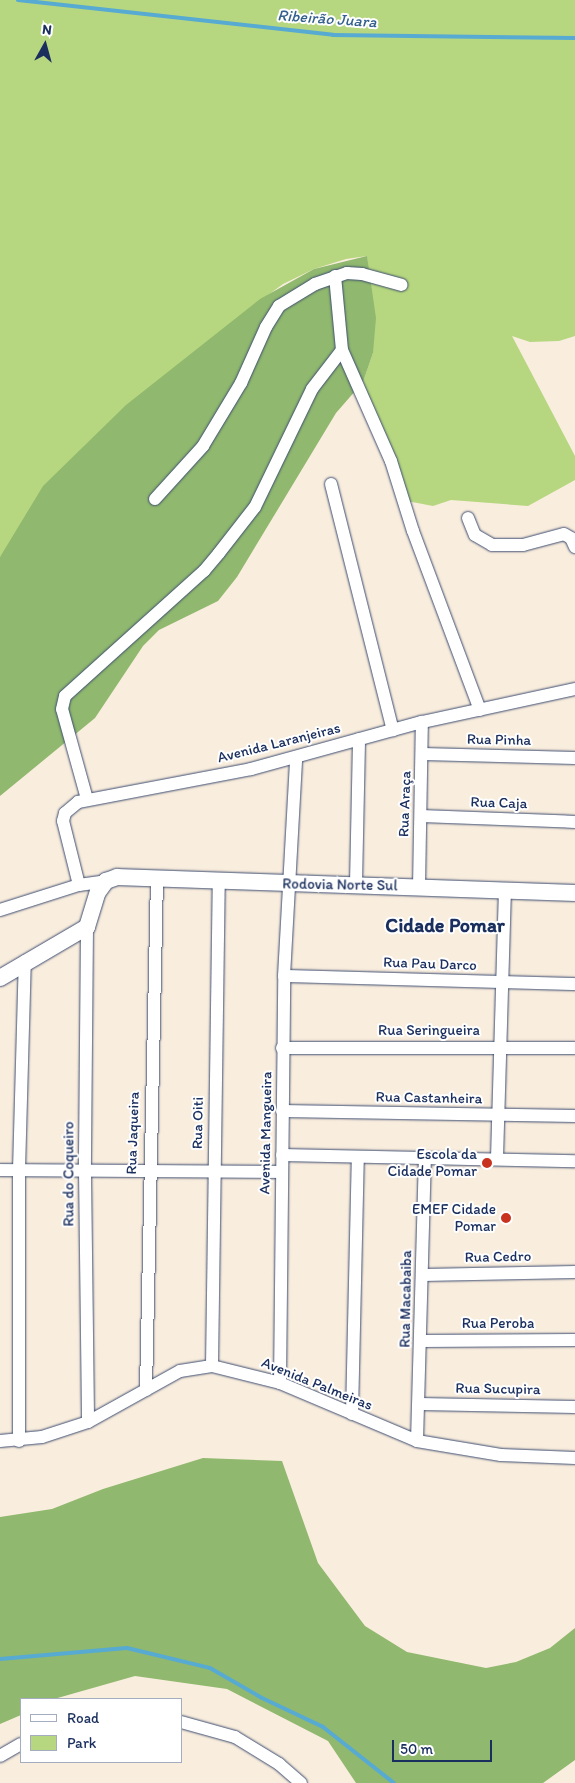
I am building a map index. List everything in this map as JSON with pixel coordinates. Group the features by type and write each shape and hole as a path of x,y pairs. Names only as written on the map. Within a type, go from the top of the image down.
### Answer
{"street":[{"path":"154,499 203,446 240,383 266,327 279,306 334,276 362,274 402,285"},
{"path":"334,276 342,350 391,460 414,531 480,710"},
{"path":"87,800 62,709 65,696 204,572 255,507 312,389 342,350"},
{"path":"331,484 393,730"},
{"path":"468,518 474,535 492,545 524,544 564,534 571,538 575,547"},
{"name":"Avenida Laranjeiras","path":"79,885 63,821 70,806 87,800 216,776 296,758 422,722 575,689"},
{"name":"Rua Araça","path":"419,887 423,754 422,722"},
{"path":"356,884 359,739"},
{"name":"Rua Pinha","path":"423,754 575,758"},
{"name":"Avenida Mangueira","path":"280,1383 282,1048 287,884 296,758"},
{"name":"Rua Caja","path":"421,816 575,822"},
{"name":"Rodovia Norte Sul","path":"0,910 79,885 106,880 157,877 287,884 356,884 575,893"},
{"name":"Rua Jaqueira","path":"146,1390 148,1170 157,877"},
{"path":"0,978 25,961 87,927 98,892 106,880"},
{"name":"Rua Oiti","path":"212,1366 213,1170 219,881"},
{"path":"497,1158 498,1048 505,890"},
{"name":"Rua do Coqueiro","path":"87,927 85,1171 88,1422"},
{"path":"19,1441 19,1170 25,961"},
{"name":"Rua Pau Darco","path":"284,976 575,984"},
{"name":"Rua Seringueira","path":"282,1048 575,1048"},
{"name":"Rua Castanheira","path":"282,1111 575,1116"},
{"path":"282,1155 575,1161"},
{"path":"352,1414 358,1157"},
{"name":"Rua Macabaiba","path":"417,1441 420,1404 425,1158"},
{"path":"0,1170 213,1170 281,1172"},
{"name":"Rua Cedro","path":"423,1275 575,1272"},
{"name":"Rua Peroba","path":"421,1341 575,1340"},
{"name":"Avenida Palmeiras","path":"0,1441 19,1441 88,1422 180,1371 212,1366 280,1383 417,1441 500,1455 575,1458"},
{"name":"Rua Sucupira","path":"420,1404 575,1407"},
{"path":"182,1722 235,1737 279,1764 301,1783"},
{"path":"0,1756 20,1745"}],"green space":[{"path":"0,0 575,0 575,336 559,341 530,342 512,336 575,456 575,480 528,506 451,500 433,506 407,501 382,449 363,382 373,353 367,256 346,259 314,269 283,284 233,321 0,557"},
{"path":"367,256 376,318 373,353 363,382 336,413 237,577 218,601 159,630 143,646 95,718 0,796 0,557 43,486 126,405 260,299 314,269"},
{"path":"203,1458 282,1461 318,1563 365,1626 407,1652 486,1668 516,1662 550,1648 575,1628 575,1760 543,1783 356,1783 328,1741 227,1689 135,1676 58,1698 20,1698 20,1715 0,1724 0,1517 52,1509 103,1489"}],"waterway":[{"name":"Ribeirão Juara","path":"18,0 333,35 575,38"},
{"path":"0,1659 127,1648 210,1668 262,1698 323,1727 394,1783"}],"place":[{"name":"Escola da Cidade Pomar","path":"487,1163"},
{"name":"EMEF Cidade Pomar","path":"506,1218"}],"district":[{"name":"Cidade Pomar","path":"445,925"}]}
